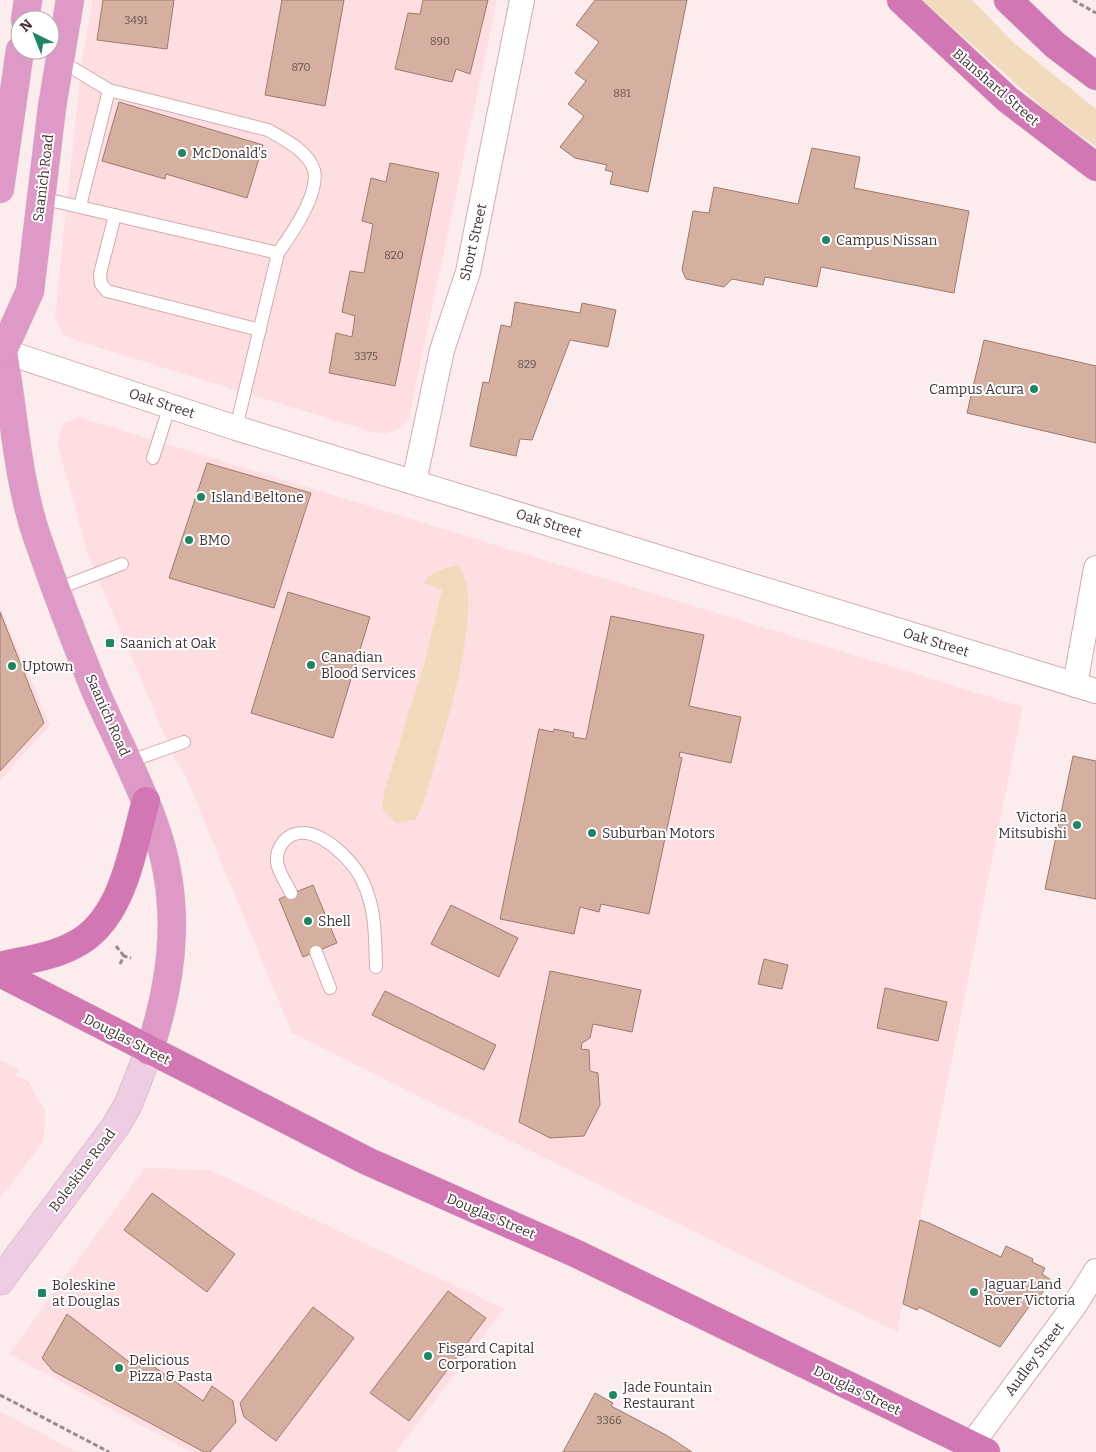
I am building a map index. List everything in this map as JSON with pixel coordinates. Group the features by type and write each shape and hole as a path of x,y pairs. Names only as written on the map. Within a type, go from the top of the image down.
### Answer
{"highway":[{"name":"Blanshard Street","path":"901,0 1007,99 1096,167"},
{"path":"1008,0 1055,45 1096,76"},
{"path":"0,966 57,952 92,934 113,904 146,801"},
{"name":"Douglas Street","path":"0,973 367,1161 577,1254 974,1450"}],"main road":[{"name":"Saanich Road","path":"60,55 70,0"},
{"path":"0,189 19,60"},
{"name":"Saanich Road","path":"59,60 40,198 30,291 1,346 22,479 36,532 95,690 146,801 165,863 170,894 172,959 168,982 149,1051"},
{"name":"Boleskine Road","path":"0,1281 115,1127 128,1104 149,1051"}],"street":[{"name":"Short Street","path":"414,482 442,350 468,272 522,0"},
{"name":"Oak Street","path":"1,346 236,428 1085,688"},
{"path":"1085,688 1096,568"},
{"name":"Audley Street","path":"974,1450 1096,1272"}],"lane":[{"path":"59,60 108,90 268,130 289,142 306,157 314,170 314,186 298,224 278,253 236,428"},
{"path":"80,206 108,90"},
{"path":"40,198 278,253"},
{"path":"115,215 100,274 101,284 107,291 260,330"},
{"path":"153,458 170,405"},
{"path":"57,589 122,564"},
{"path":"128,762 184,742"},
{"path":"291,893 277,864 277,854 286,839 302,832 311,834 338,849 358,872 374,911 376,966"},
{"path":"316,952 330,988"}],"path":[{"path":"1073,0 1096,12"},
{"path":"111,944 117,947 124,956 130,958"},
{"path":"120,964 124,956"},
{"path":"0,1395 108,1452"}],"shaded area":[{"path":"93,0 497,0 409,418 403,426 387,434 372,432 74,340 62,333 55,317 82,59"},
{"path":"922,0 972,0 1014,43 1096,109 1096,146 1050,114"},
{"path":"79,417 1023,707 897,1332 292,1033 183,770 176,762 88,555 58,445 60,429 65,422"},
{"path":"459,565 467,587 468,610 466,637 454,696 423,805 415,820 396,823 382,809 384,792 424,664 442,590 424,583 430,576 440,570"},
{"name":"Uptown","path":"0,607 50,725 0,780"},
{"path":"0,1060 19,1069 15,1075 29,1082 45,1111 44,1140 0,1198"},
{"path":"145,1168 210,1170 504,1309 396,1452 191,1452 9,1354"},
{"path":"0,1411 77,1452 0,1452"}],"building":[{"path":"103,0 174,0 167,49 97,40"},
{"path":"282,0 344,0 325,106 265,95"},
{"path":"423,0 488,0 470,74 456,69 452,82 395,69 408,13 420,14"},
{"path":"595,0 687,0 648,192 610,184 613,172 605,170 607,165 575,158 560,147 584,116 568,104 586,81 575,73 599,42 576,25"},
{"name":"McDonald's","path":"119,102 263,145 247,198 166,174 165,179 102,161"},
{"name":"Campus Nissan","path":"812,148 860,157 854,188 969,211 954,293 821,267 817,287 765,277 763,285 732,279 724,287 686,279 682,270 693,211 709,213 714,187 798,204"},
{"path":"390,163 439,173 395,386 329,373 336,333 352,337 355,316 342,312 350,271 364,273 373,224 362,221 371,178 386,182"},
{"path":"515,302 580,313 582,303 616,310 608,347 570,340 532,440 520,439 516,456 470,446 483,382 489,383 501,325 511,327"},
{"name":"Campus Acura","path":"984,340 1096,366 1096,443 967,413"},
{"path":"207,463 311,493 274,608 169,578"},
{"name":"Canadian Blood Services","path":"288,592 370,617 333,738 251,713"},
{"name":"Uptown","path":"0,612 44,723 0,771"},
{"name":"Suburban Motors","path":"611,616 704,635 689,706 741,717 731,763 680,752 679,757 682,758 649,914 601,904 599,912 580,907 574,934 500,919 539,729 553,732 554,729 574,733 573,737 586,739"},
{"name":"Victoria Mitsubishi","path":"1073,756 1096,761 1096,899 1045,889"},
{"name":"Shell","path":"313,885 337,943 303,957 279,899"},
{"path":"451,905 518,938 499,977 431,944"},
{"path":"764,959 788,965 782,989 758,984"},
{"path":"550,971 641,990 632,1032 593,1024 590,1038 582,1043 581,1049 589,1050 590,1071 598,1073 600,1105 584,1136 550,1138 519,1122"},
{"path":"885,988 947,1002 938,1041 877,1028"},
{"path":"385,991 496,1045 484,1070 372,1015"},
{"path":"152,1193 235,1254 207,1292 124,1230"},
{"name":"Jaguar Land Rover Victoria","path":"920,1220 1001,1257 1006,1246 1033,1259 1032,1262 1045,1268 1042,1274 1051,1280 1000,1347 919,1307 917,1310 903,1304"},
{"name":"Fisgard Capital Corporation","path":"448,1291 486,1318 409,1421 370,1393"},
{"path":"313,1307 354,1338 276,1441 244,1417 240,1403"},
{"path":"67,1314 133,1365 140,1357 203,1401 212,1386 233,1401 236,1422 210,1452 204,1452 53,1371 42,1358"},
{"path":"595,1393 613,1403 611,1406 666,1435 692,1452 563,1452"}],"place":[{"name":"McDonald's","path":"182,153"},
{"name":"Campus Nissan","path":"826,240"},
{"name":"Campus Acura","path":"1034,389"},
{"name":"Island Beltone","path":"201,497"},
{"name":"BMO","path":"189,540"},
{"name":"Saanich at Oak","path":"110,643"},
{"name":"Canadian Blood Services","path":"311,665"},
{"name":"Uptown","path":"12,666"},
{"name":"Victoria Mitsubishi","path":"1077,825"},
{"name":"Suburban Motors","path":"592,833"},
{"name":"Shell","path":"308,921"},
{"name":"Jaguar Land Rover Victoria","path":"974,1292"},
{"name":"Boleskine at Douglas","path":"42,1293"},
{"name":"Fisgard Capital Corporation","path":"428,1356"},
{"name":"Delicious Pizza & Pasta","path":"119,1368"},
{"name":"Jade Fountain Restaurant","path":"613,1395"}]}
